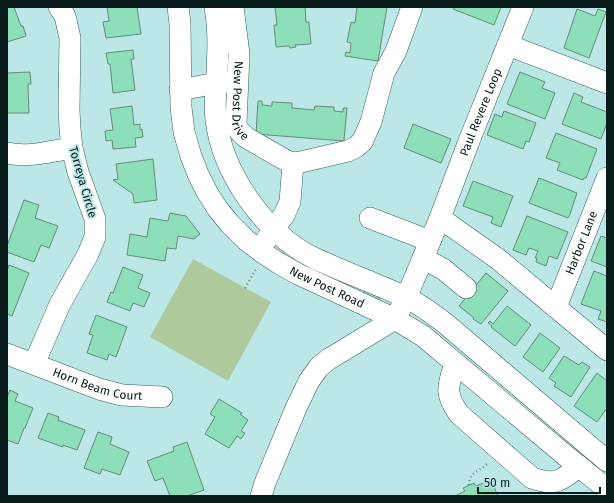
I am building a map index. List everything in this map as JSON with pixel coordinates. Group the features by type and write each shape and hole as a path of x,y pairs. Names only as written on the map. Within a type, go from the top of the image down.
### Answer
{"street":[{"name":"Torreya Circle","path":"34,364 60,304 88,254 94,237 95,219 78,172 72,148 69,110 70,38 65,16 59,7"},
{"name":"New Post Road","path":"178,7 180,24 180,90 184,132 198,174 207,192 230,224 258,250 280,264 298,274 395,319 423,336 607,489"},
{"name":"New Post Road","path":"215,7 218,28 216,119 229,165 240,187 250,202 274,229 293,245 312,257 406,298 427,310 446,324 607,462"},
{"name":"New Post Drive","path":"233,7 239,54 237,82 237,128 247,138 293,163"},
{"path":"258,250 284,215 290,202 293,163 348,151 362,142 371,122 384,73 396,51 412,7"},
{"name":"Paul Revere Loop","path":"395,319 427,250 523,7"},
{"path":"508,45 607,83"},
{"path":"180,90 216,83 237,82"},
{"path":"7,153 36,154 72,148"},
{"name":"Harbor Lane","path":"556,307 607,178"},
{"path":"370,218 427,250 443,269 466,288"},
{"path":"440,218 498,259 607,350"},
{"path":"261,496 296,408 318,367 395,319"},
{"path":"7,354 34,364"},
{"path":"455,363 449,382 448,395 452,405 459,414 532,478 541,481 560,481 579,466"},
{"name":"Horn Beam Court","path":"34,364 99,389 122,395 162,397"},
{"path":"506,406 521,388"}],"path":[{"path":"469,485 472,474 484,468 500,451"}],"green space":[{"path":"193,259 271,302 228,381 150,337"}],"building":[{"path":"7,7 14,7 26,36 7,42"},
{"path":"107,7 137,7 141,34 106,38 103,22 109,21"},
{"path":"275,7 305,7 306,22 309,22 311,44 295,45 296,47 290,48 289,46 276,47 274,25 277,25"},
{"path":"357,7 387,7 378,61 345,56 346,52 350,53 351,43 347,42 351,22 355,23"},
{"path":"454,7 501,7 494,25 453,9"},
{"path":"577,9 595,16 598,9 606,12 589,58 564,48"},
{"path":"133,50 134,59 131,59 135,90 113,93 110,64 108,64 106,53"},
{"path":"30,72 31,84 28,84 29,113 7,113 7,73"},
{"path":"520,72 545,82 542,88 555,93 545,119 507,104"},
{"path":"574,93 583,97 581,102 607,112 607,123 601,139 562,124"},
{"path":"258,101 262,101 262,105 272,106 272,102 292,103 292,108 314,110 315,106 334,107 334,111 343,112 343,108 347,108 344,141 256,134"},
{"path":"132,106 134,125 140,124 140,130 142,129 143,137 135,138 136,147 113,149 112,140 106,141 105,131 113,130 110,109"},
{"path":"504,111 536,123 529,142 526,141 523,149 487,135 495,114 502,117"},
{"path":"413,124 451,139 441,163 404,148"},
{"path":"556,133 597,149 586,178 583,180 557,170 560,163 546,158"},
{"path":"153,159 157,200 134,203 133,194 113,180 118,179 116,164"},
{"path":"539,178 577,193 568,218 529,203"},
{"path":"473,181 513,196 501,227 491,223 493,217 463,206"},
{"path":"24,200 39,205 35,218 58,226 49,248 41,245 34,262 7,252 7,246"},
{"path":"170,213 186,216 200,234 194,239 178,236 176,249 167,248 165,261 127,255 130,234 147,237 150,218 168,221"},
{"path":"527,216 568,232 557,259 549,256 546,266 536,262 537,258 535,258 538,251 529,248 526,255 513,250"},
{"path":"601,236 607,238 607,267 591,261"},
{"path":"9,265 29,273 12,316 7,314 7,270"},
{"path":"123,267 143,275 138,288 150,293 144,307 133,303 130,311 107,302 111,292 113,293"},
{"path":"594,271 607,276 607,322 598,319 601,311 581,304"},
{"path":"486,273 508,291 481,324 459,306"},
{"path":"367,286 382,293 375,306 361,299"},
{"path":"507,306 531,325 515,346 488,323 490,321 493,324"},
{"path":"96,315 127,327 116,357 109,354 107,360 87,353 93,335 89,334"},
{"path":"540,333 560,348 543,372 523,357"},
{"path":"564,356 579,365 582,362 590,367 571,397 554,386 556,383 549,378"},
{"path":"597,373 607,381 607,408 597,422 574,406"},
{"path":"10,390 18,394 15,401 33,408 18,444 7,440 7,397"},
{"path":"219,399 242,413 240,414 248,420 241,431 245,433 241,439 237,436 229,448 205,434 215,417 210,414"},
{"path":"48,413 59,417 58,420 85,430 77,450 63,445 63,447 38,438"},
{"path":"98,432 112,437 110,444 129,452 120,475 102,469 100,474 84,468"},
{"path":"187,442 204,490 187,496 170,496 163,478 155,481 147,461 174,451 173,447"},
{"path":"491,480 498,496 455,496 465,491 463,488 474,483 476,486"}]}
